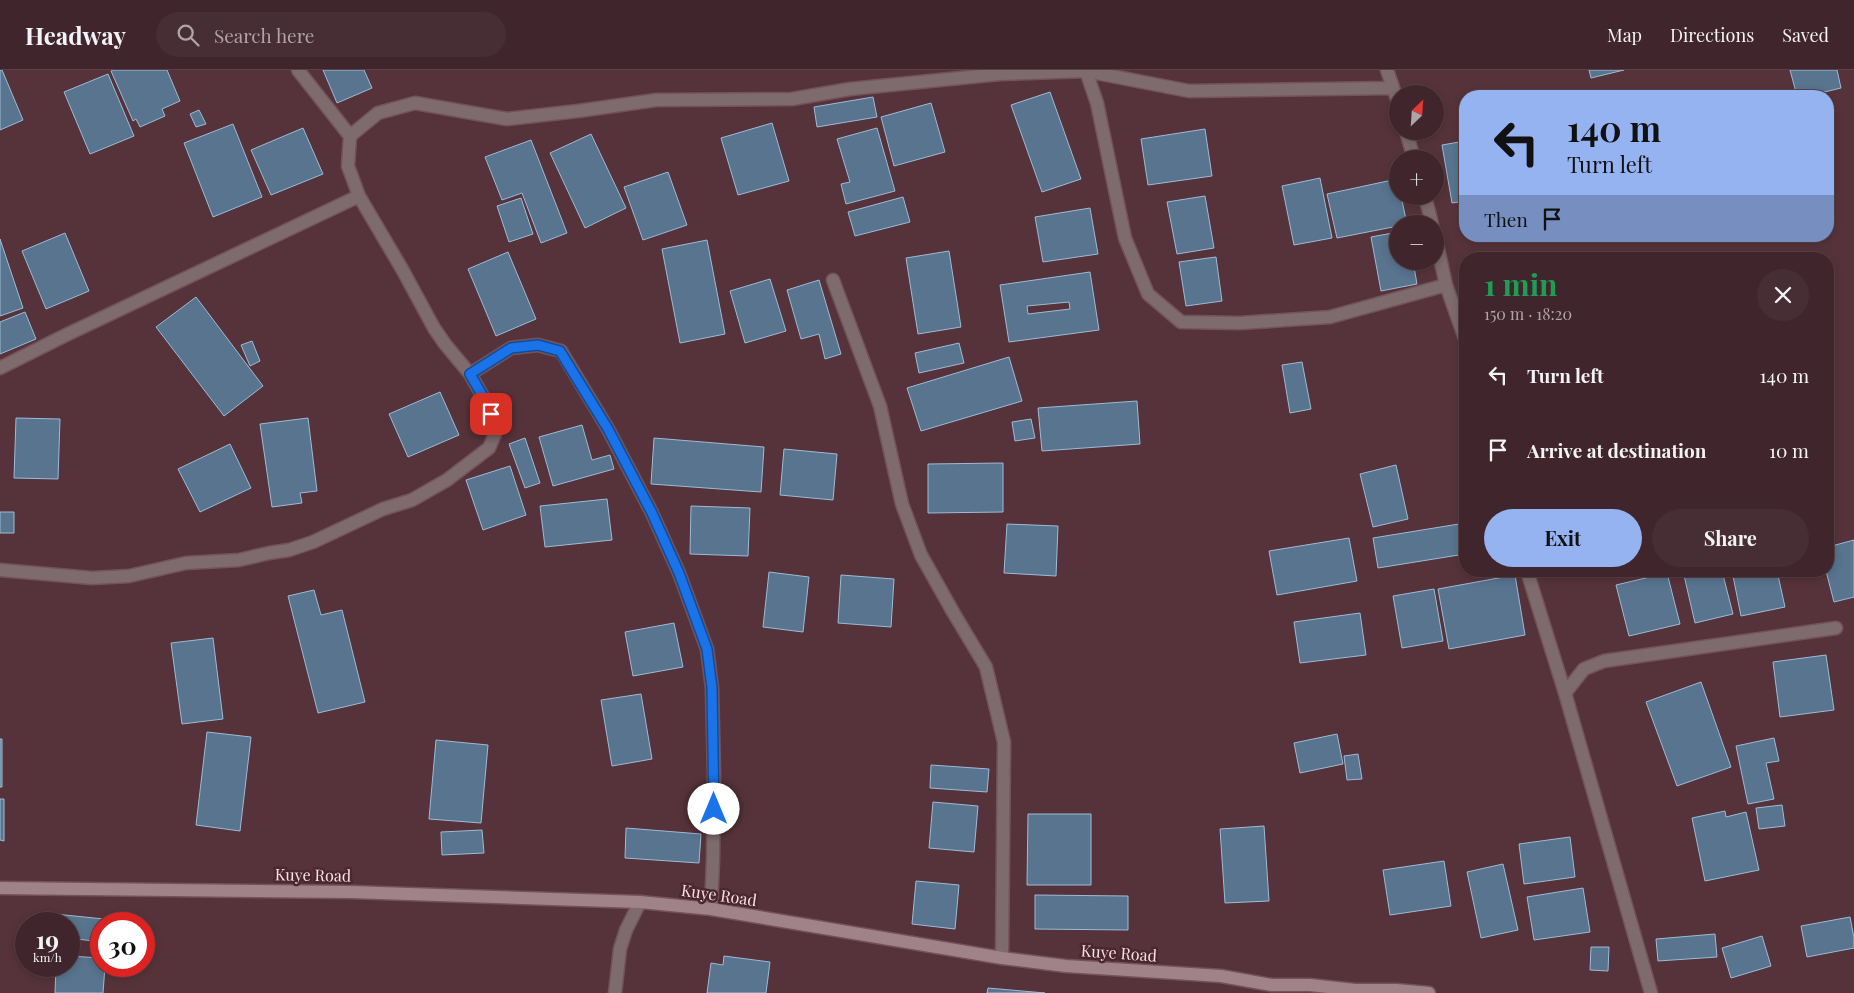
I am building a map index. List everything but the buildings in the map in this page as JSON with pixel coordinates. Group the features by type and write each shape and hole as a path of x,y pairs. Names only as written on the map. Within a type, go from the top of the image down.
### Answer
{"street":[{"path":"0,570 92,578 129,576 186,563 239,560 289,550 313,542 383,509 412,500 448,480 489,448 495,434 491,414 485,400 470,374 434,328 359,196 348,166 350,136 298,70"},
{"path":"1387,70 1392,85"},
{"path":"350,136 378,113 415,103 506,119 656,100 792,99 850,89 1000,74 1086,71 1189,91 1389,88"},
{"path":"1086,71 1097,103 1125,238 1148,294 1181,322 1240,324 1330,317 1446,285"},
{"path":"0,368 359,196"},
{"path":"1443,270 1459,322"},
{"path":"833,280 880,406 902,504 921,555 986,667 1004,742 1002,958"},
{"path":"470,374 511,348 538,345 560,351 630,469 679,573 707,649 712,688 714,860 711,909"},
{"path":"1529,577 1565,693 1651,993"},
{"path":"1565,693 1584,668 1604,661 1836,628"},
{"name":"Kuye Road","path":"0,888 351,892 640,902 711,909 1002,958 1066,966 1221,976 1272,985 1310,985 1355,990 1396,990 1429,993"},
{"path":"615,993 620,949 626,930 640,902"}],"route":[{"path":"491,414 470,374 511,348 538,345 560,351 608,429 652,513 679,573 707,649 712,688 714,809"}]}
